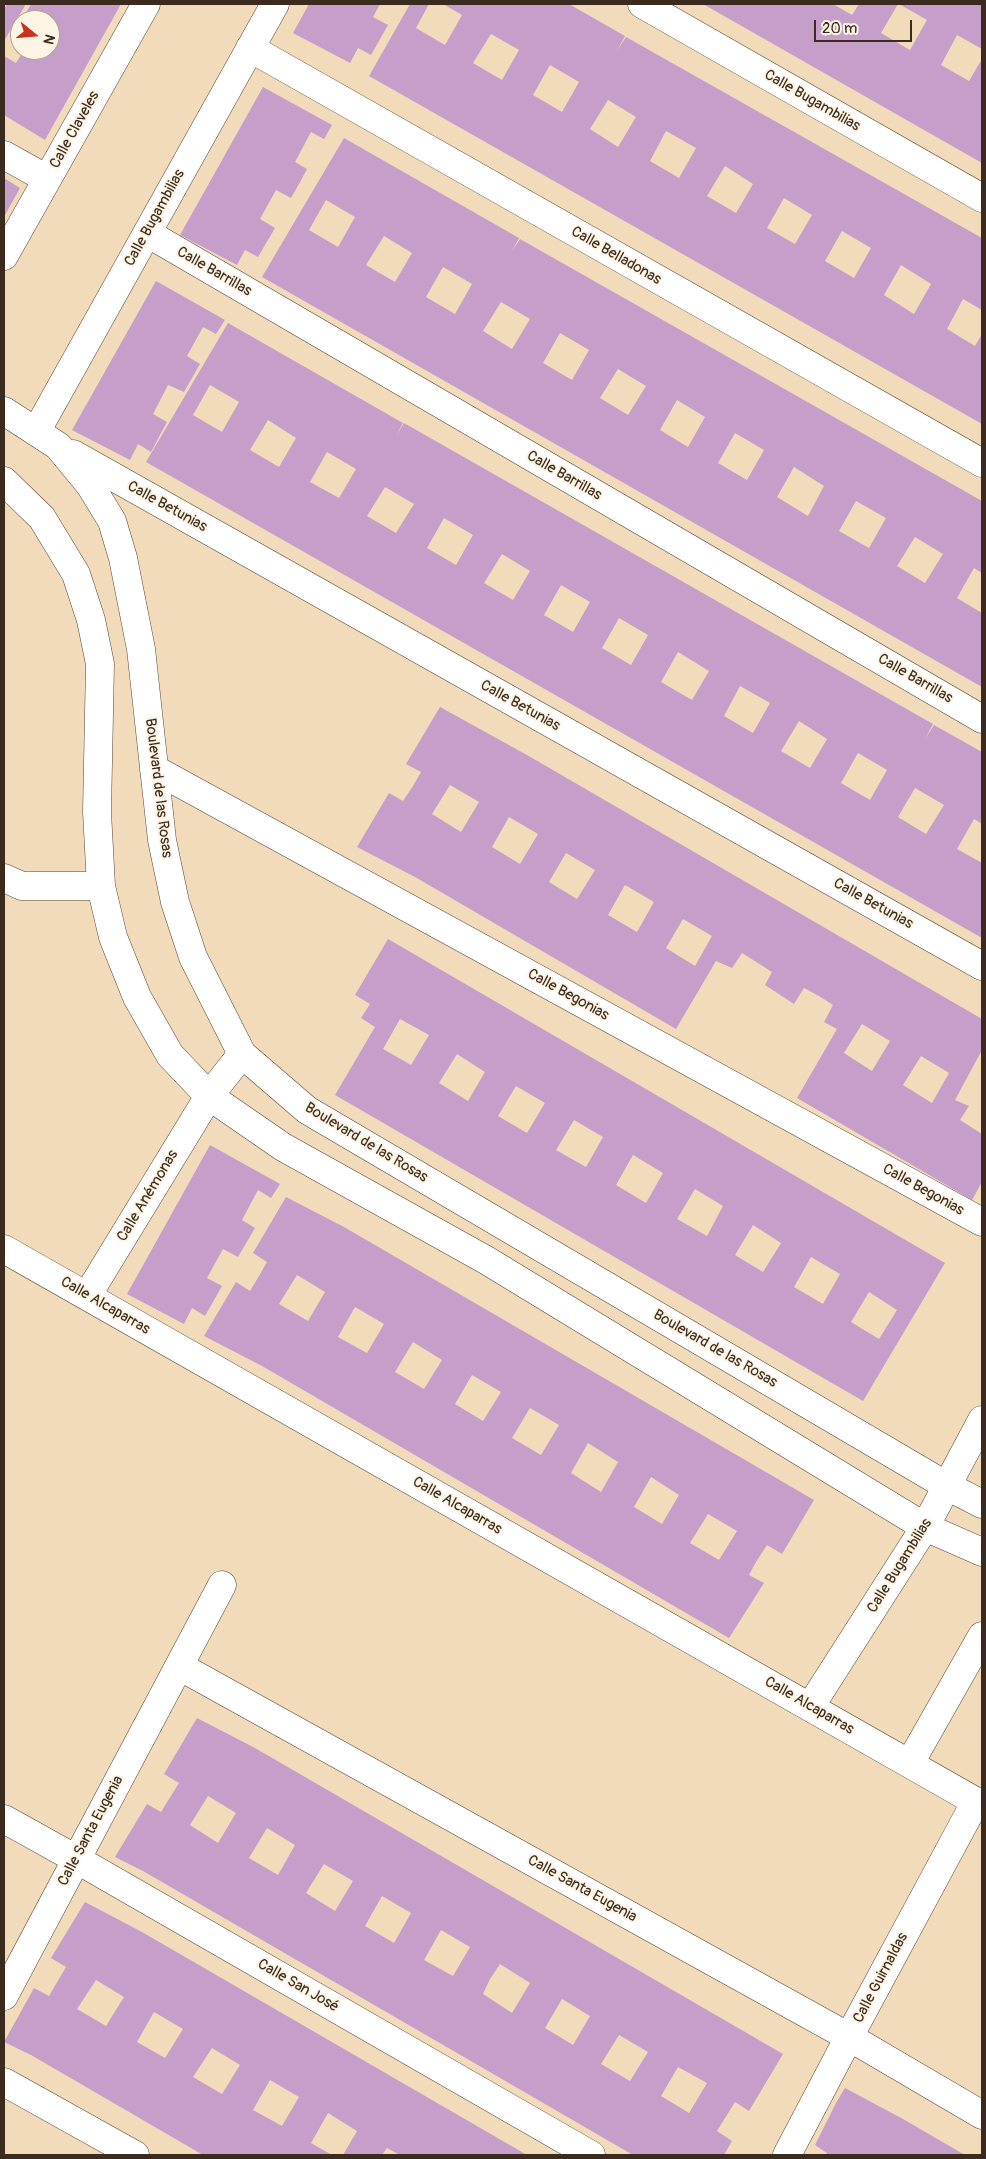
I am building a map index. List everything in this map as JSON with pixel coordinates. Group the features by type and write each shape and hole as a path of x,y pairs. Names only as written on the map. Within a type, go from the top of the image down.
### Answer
{"street":[{"name":"Calle Claveles","path":"4,256 146,4"},
{"name":"Calle Bugambilias","path":"47,439 147,233 275,4"},
{"name":"Calle Bugambilias","path":"642,4 982,198"},
{"name":"Calle Belladonas","path":"250,48 982,463"},
{"path":"4,155 47,179"},
{"name":"Calle Barrillas","path":"147,233 982,719"},
{"name":"Boulevard de las Rosas","path":"4,411 47,439 90,485 112,521 123,558 141,649 162,840 175,902 193,957 242,1054 307,1110 948,1486 982,1504"},
{"name":"Calle Betunias","path":"47,439 982,966"},
{"path":"4,481 42,518 76,574 92,620 100,664 97,812 101,886 113,937 137,997 170,1055 209,1096 283,1147 486,1260 925,1527 982,1552"},
{"name":"Calle Begonias","path":"154,769 982,1222"},
{"path":"4,878 22,886 101,886"},
{"name":"Calle Anémonas","path":"87,1296 209,1096 242,1054"},
{"name":"Calle Alcaparras","path":"4,1248 979,1803"},
{"name":"Calle Bugambilias","path":"810,1707 925,1527 982,1420"},
{"name":"Calle Santa Eugenia","path":"4,1996 222,1585"},
{"path":"910,1764 982,1636"},
{"name":"Calle Santa Eugenia","path":"179,1666 849,2037 982,2116"},
{"name":"Calle Guirnaldas","path":"787,2155 849,2037 979,1803"},
{"name":"Calle San José","path":"4,1819 591,2155"},
{"path":"4,2082 135,2155"}],"building":[{"path":"7,4 26,4 22,10 10,10 10,31 4,41 4,9"},
{"path":"31,4 121,4 45,140 4,115 4,56 16,63 18,60 60,60 60,10 28,10"},
{"path":"309,4 380,4 373,17 388,25 371,55 358,48 350,63 293,33"},
{"path":"410,4 429,4 416,28 445,45 462,15 443,4 569,4 625,36 617,51 626,37 982,238 982,310 963,299 947,329 975,346 982,334 982,424 369,76","holes":["491,34 519,50 502,80 473,63","550,65 579,82 562,112 533,95","608,100 636,117 618,147 590,129","666,131 696,148 679,178 650,161","725,166 753,184 736,213 707,196","784,198 812,215 795,244 767,228","842,231 871,248 854,278 825,261","901,265 931,284 914,314 884,295"]},
{"path":"703,4 833,4 852,15 859,4 898,4 881,33 910,50 927,20 899,4 982,4 982,49 957,35 941,65 969,81 982,59 982,163"},
{"path":"263,87 332,125 324,139 311,132 295,162 307,169 291,198 276,190 260,219 275,228 258,257 245,250 237,265 180,235"},
{"path":"344,138 519,238 512,251 520,239 982,501 982,573 974,568 957,598 982,613 982,687 262,277","holes":["326,200 355,217 338,247 309,230","384,236 412,253 395,282 366,265","443,267 472,284 455,314 426,297","501,302 530,319 512,349 483,331","560,333 589,350 572,380 543,363","618,369 646,386 628,415 600,398","677,400 705,417 688,447 660,430","735,433 764,450 747,480 718,463","794,467 824,486 808,516 777,497","856,501 886,518 869,548 839,531","915,537 943,554 925,583 897,566"]},
{"path":"4,178 20,188 4,217"},
{"path":"156,281 225,320 216,334 203,327 187,356 200,364 184,392 168,385 153,414 167,422 151,452 138,444 130,460 72,430"},
{"path":"228,323 403,423 396,436 404,423 933,724 925,739 934,725 982,752 982,824 974,819 957,849 982,863 982,938 146,462","holes":["210,385 239,402 222,432 193,415","268,420 296,438 279,467 250,450","327,452 356,469 339,498 310,482","385,487 414,504 396,533 367,516","444,518 473,535 456,565 427,548","502,554 530,571 513,600 484,583","561,585 590,602 573,632 544,615","619,618 648,635 631,665 602,648","678,652 709,671 692,700 661,682","740,686 770,703 753,733 724,716","799,721 827,739 810,768 781,751","858,753 887,770 870,800 841,783","915,788 944,805 926,834 898,817"]},
{"path":"440,707 527,755 982,1019 982,1050 955,1100 969,1106 960,1120 982,1134 982,1182 972,1200 797,1098 837,1029 824,1022 833,1005 819,996 804,988 794,1004 765,985 772,972 742,953 732,968 716,961 676,1029 415,877 357,847 389,793 403,801 413,786 421,772 406,764","holes":["450,785 479,802 461,832 432,814","509,817 538,834 520,864 492,847","566,853 595,870 577,899 549,882","625,885 654,902 637,932 608,915","683,919 712,936 695,966 666,948","862,1024 890,1041 872,1071 844,1053","921,1056 949,1073 932,1103 903,1085"]},
{"path":"388,939 945,1263 863,1401 335,1095 375,1027 361,1018 370,1004 355,995","holes":["400,1019 429,1035 411,1065 383,1049","457,1054 485,1072 468,1101 439,1083","516,1086 545,1103 527,1133 498,1116","574,1120 603,1137 586,1167 556,1150","633,1155 663,1173 646,1203 616,1185","695,1189 723,1206 707,1236 677,1219","753,1225 781,1243 763,1272 735,1255","811,1257 840,1274 823,1304 794,1287","869,1292 897,1310 879,1339 851,1322"]},
{"path":"210,1145 280,1184 271,1198 258,1190 242,1220 255,1228 238,1257 223,1249 207,1278 222,1286 205,1316 192,1308 184,1324 127,1294"},
{"path":"286,1197 344,1227 814,1500 782,1554 767,1545 756,1562 749,1575 764,1583 729,1638 262,1366 204,1336 236,1282 250,1291 259,1276 267,1262 253,1253","holes":["297,1275 325,1292 308,1321 279,1304","355,1307 384,1324 367,1353 338,1337","413,1342 442,1360 424,1389 395,1372","472,1375 501,1392 483,1421 455,1404","530,1408 559,1425 541,1455 512,1438","588,1443 618,1462 601,1492 571,1473","651,1477 679,1495 662,1524 634,1507","708,1514 737,1531 719,1560 690,1543"]},
{"path":"197,1718 255,1748 783,2054 749,2111 735,2102 717,2131 732,2141 724,2155 633,2155 143,1871 115,1857 147,1804 161,1812 179,1783 164,1774","holes":["208,1796 236,1813 218,1843 190,1825","267,1828 295,1845 278,1875 249,1858","324,1864 353,1881 335,1911 306,1893","382,1896 411,1913 394,1943 365,1926","441,1930 470,1947 453,1976 424,1960","500,1964 530,1983 512,2013 483,1994","562,1999 590,2016 573,2045 545,2028","619,2035 648,2052 630,2081 601,2064","678,2067 707,2083 689,2113 661,2096"]},
{"path":"85,1902 142,1932 527,2155 400,2155 387,2148 382,2155 343,2155 357,2131 328,2113 311,2143 332,2155 203,2155 31,2055 4,2042 34,1988 49,1996 66,1967 51,1958","holes":["96,1980 124,1997 106,2026 77,2009","154,2012 183,2029 165,2058 137,2042","212,2048 240,2065 222,2094 193,2077","270,2080 299,2097 282,2126 253,2110"]},
{"path":"845,2088 965,2155 825,2155 827,2153 815,2145"}]}
